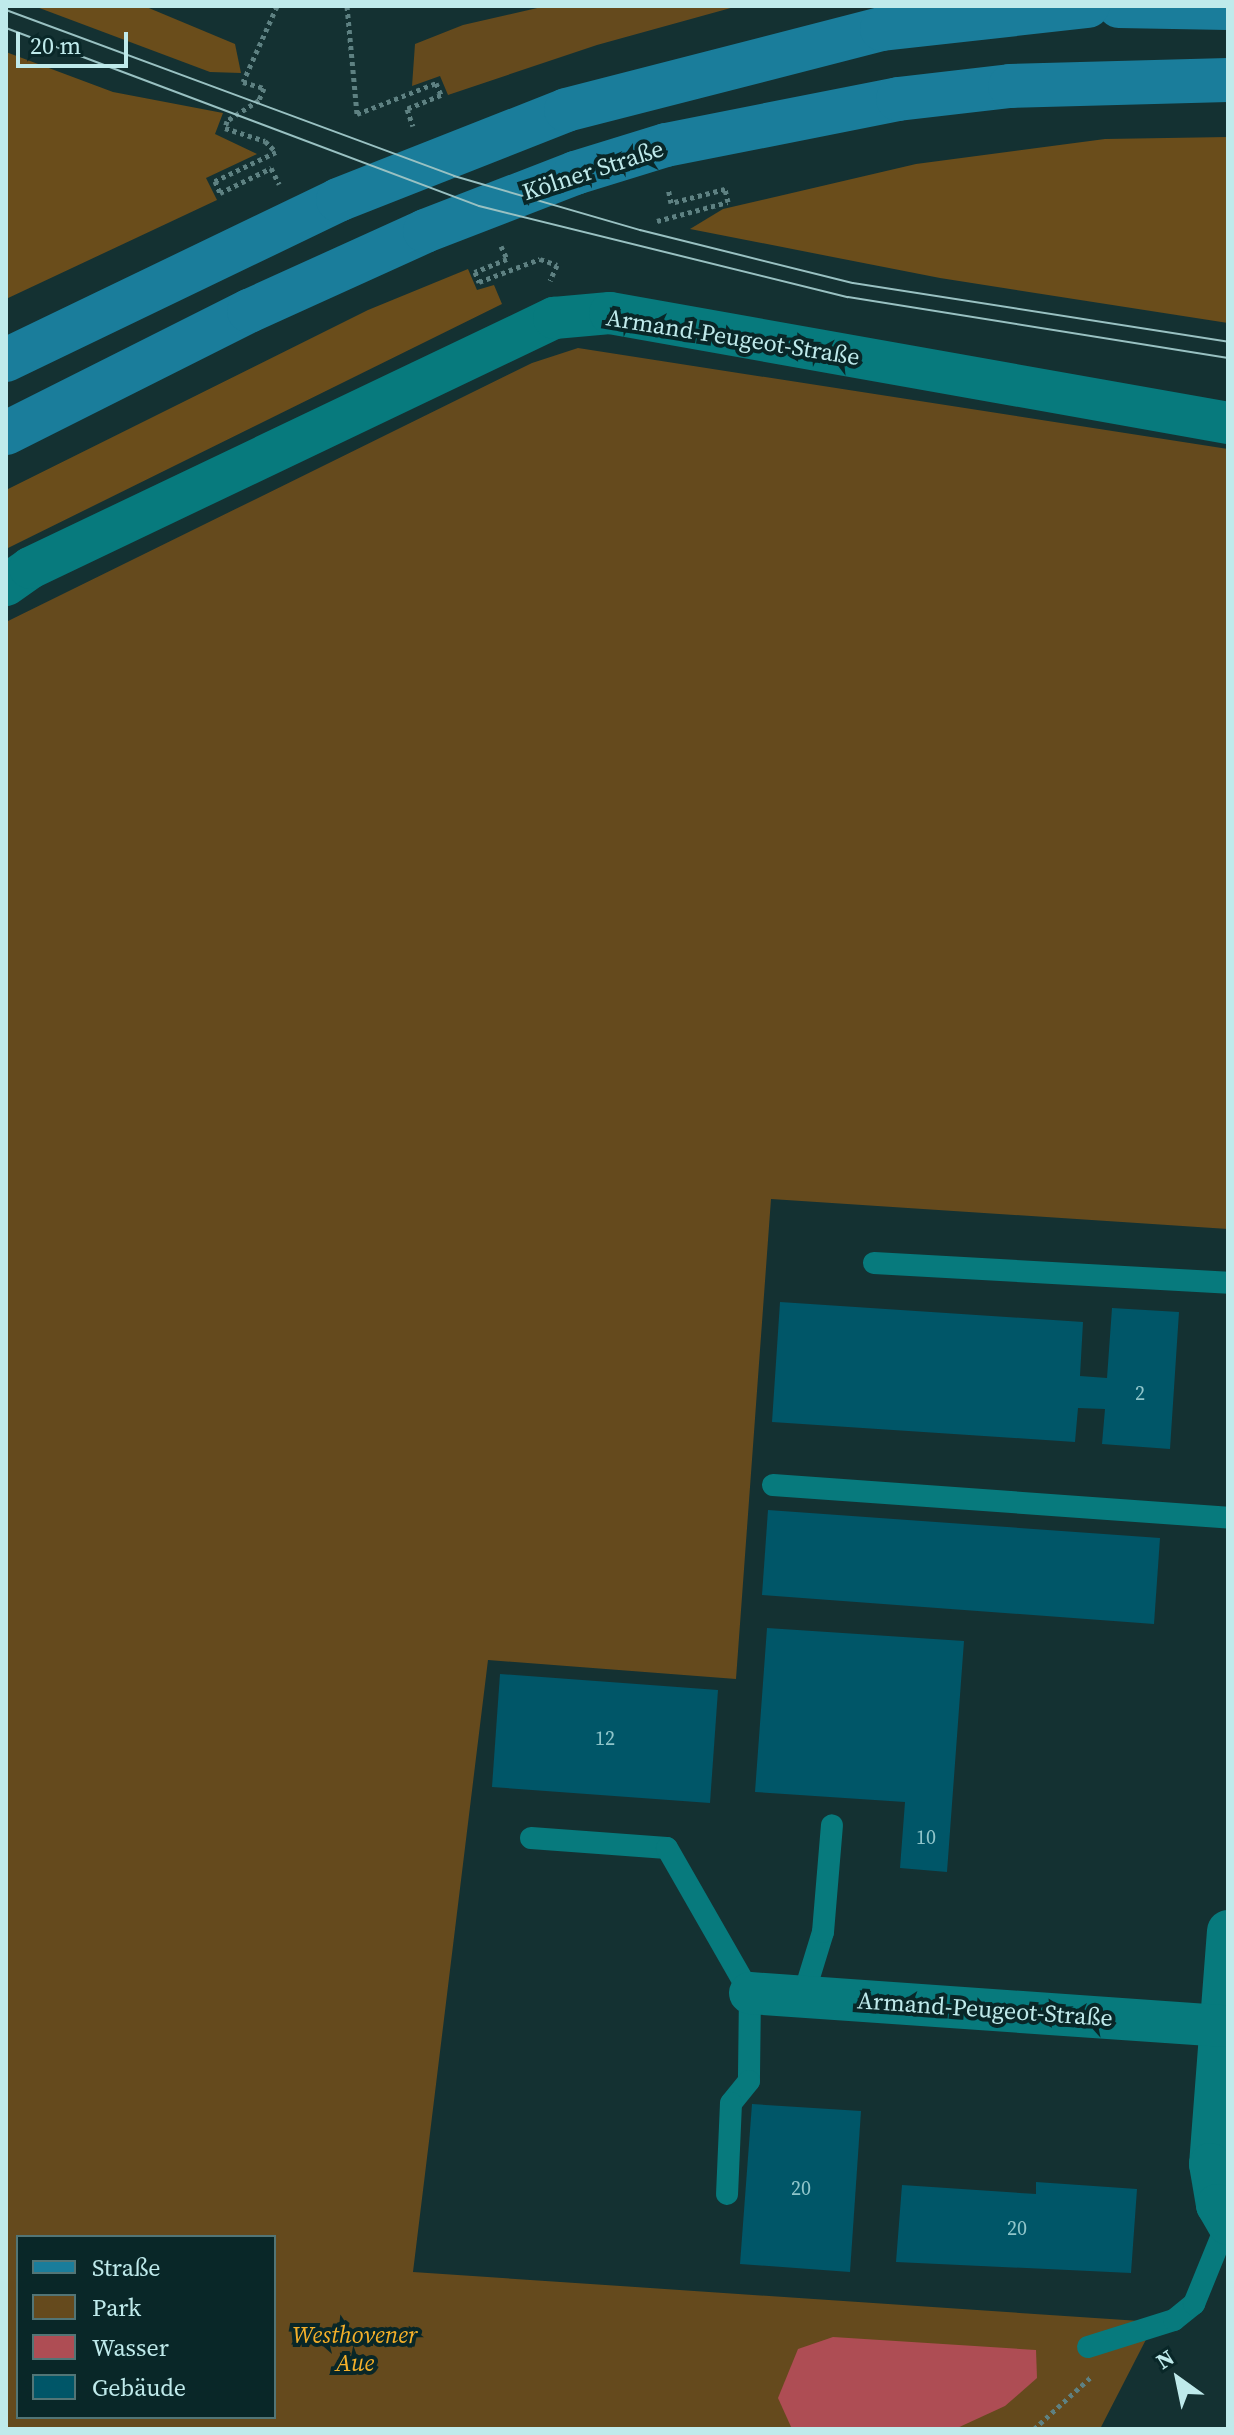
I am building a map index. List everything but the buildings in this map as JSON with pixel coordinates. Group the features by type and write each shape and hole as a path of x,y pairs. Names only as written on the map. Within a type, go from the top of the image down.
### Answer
{"main road":[{"path":"6,360 338,200 475,143 660,82 867,32 1088,6"},
{"path":"1119,6 1228,8"},
{"name":"Kölner Straße","path":"6,433 249,311 425,231 575,173 747,126 898,99 1010,86 1228,80"}],"street":[{"name":"Armand-Peugeot-Straße","path":"6,585 30,568 554,318 610,313 1228,423"},
{"path":"1227,2223 1217,2205 1210,2164 1228,1931"},
{"name":"Armand-Peugeot-Straße","path":"750,1993 1221,2026"}],"lane":[{"path":"874,1263 1228,1283"},
{"path":"773,1485 1228,1518"},
{"path":"803,1997 823,1932 832,1825"},
{"path":"531,1838 667,1848 750,1993 749,2081 731,2103 727,2194"},
{"path":"1088,2347 1174,2320 1194,2304 1227,2223"}],"path":[{"path":"277,6 243,82 264,88 259,100 227,121 225,128 265,141 276,152 215,181 220,193 271,168 280,184"},
{"path":"347,6 357,114 436,83 441,95 407,109 413,126"},
{"path":"657,191 683,185"},
{"path":"657,221 728,202 725,189 671,203 668,188"},
{"path":"501,246 507,259 475,272 479,282 540,259"},
{"path":"1034,2429 1059,2410"}],"green space":[{"path":"546,6 738,6 597,45 448,95 440,76 412,86 415,44 463,25"},
{"name":"Westhovener Aue","path":"578,348 1228,449 1228,1229 771,1199 736,1679 488,1660 413,2272 1155,2322 1100,2429 6,2429 6,622 532,363"}],"shaded area":[{"path":"34,6 144,6 235,44 241,73 210,72"},
{"path":"6,52 113,92 223,113 215,134 257,154 206,178 217,200 6,299"},
{"path":"1228,137 1228,323 940,278 690,229 723,209 916,164 1105,139"},
{"path":"468,269 477,290 494,285 502,304 6,549 6,490 368,310"}],"water":[{"path":"833,2337 1036,2350 1037,2378 1005,2406 955,2429 792,2429 778,2398 798,2349"}],"tram line":[{"path":"6,10 454,176 640,230 853,283 1228,342"},
{"path":"6,28 479,206 848,297 1228,358"}]}
